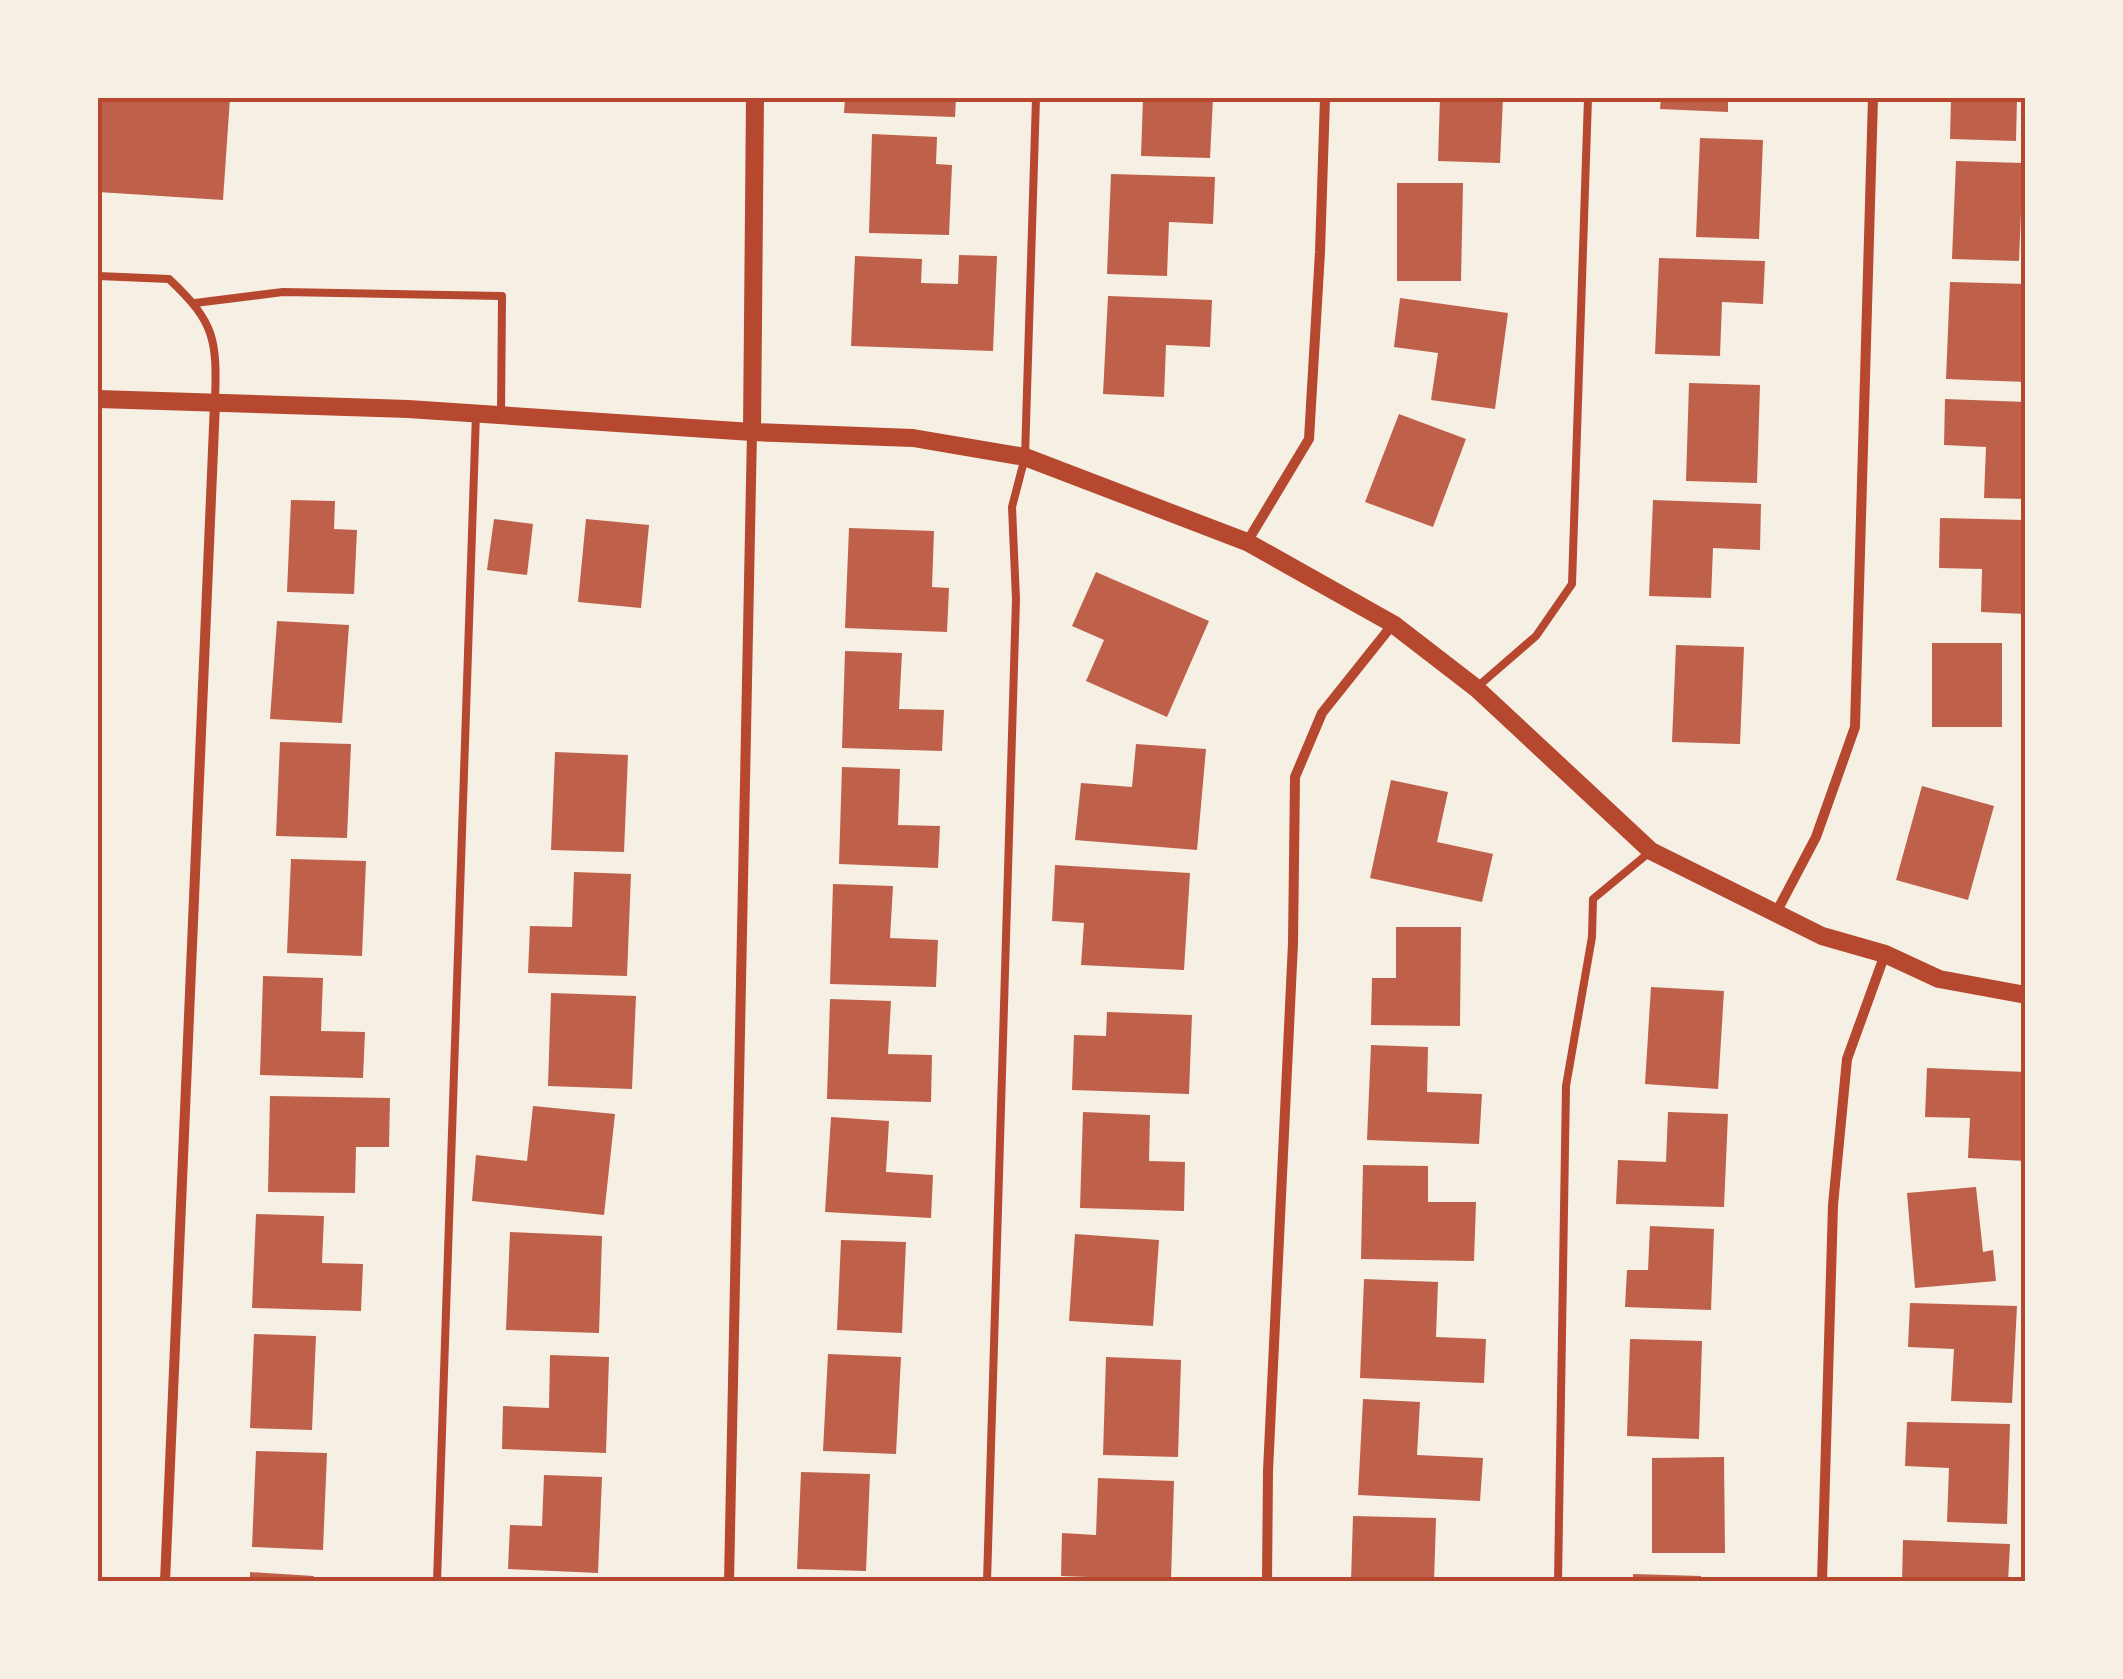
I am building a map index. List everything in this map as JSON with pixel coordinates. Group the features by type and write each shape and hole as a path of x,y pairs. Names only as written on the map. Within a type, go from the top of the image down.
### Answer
{"street":[{"path":"729,1582 755,98"},
{"path":"1248,542 1309,439 1325,98"},
{"path":"1776,911 1816,838 1855,727 1872,98"},
{"path":"98,399 502,415 752,432 913,438 1025,457 1248,542 1393,624 1476,688 1651,851 1822,936 1885,954 1939,979 2026,995"},
{"path":"165,1582 214,402"},
{"path":"1267,1582 1268,1471 1293,942 1295,777 1322,713 1393,624"},
{"path":"1822,1582 1833,1205 1847,1059 1885,954"}],"lane":[{"path":"987,1582 1016,599 1012,507 1025,457 1036,98"},
{"path":"1476,688 1536,636 1572,584 1588,98"},
{"path":"98,276 168,279 195,303 217,348 214,402"},
{"path":"195,303 282,292 502,296 502,415"},
{"path":"437,1582 476,414"},
{"path":"1558,1582 1566,1086 1592,937 1593,898 1651,851"}],"building":[{"path":"98,98 230,98 223,200 98,192"},
{"path":"845,98 956,98 955,117 844,113"},
{"path":"1143,98 1213,98 1210,158 1141,156"},
{"path":"1440,98 1503,98 1500,163 1438,161"},
{"path":"1661,98 1728,98 1728,112 1660,109"},
{"path":"1951,98 2017,98 2016,141 1950,139"},
{"path":"872,134 937,137 936,164 952,165 949,235 869,233"},
{"path":"1700,138 1763,140 1759,239 1696,237"},
{"path":"1956,161 2023,163 2019,261 1952,259"},
{"path":"1111,174 1215,177 1213,224 1169,222 1167,276 1107,274"},
{"path":"1397,183 1463,183 1461,281 1397,281"},
{"path":"959,255 997,256 993,351 851,346 855,256 922,259 921,283 958,284"},
{"path":"1659,258 1765,261 1763,304 1722,302 1720,356 1655,354"},
{"path":"1950,282 2026,284 2026,382 1946,379"},
{"path":"1108,296 1212,300 1210,347 1166,345 1164,397 1103,394"},
{"path":"1400,298 1508,313 1495,409 1431,400 1438,353 1394,347"},
{"path":"1689,383 1760,385 1757,483 1686,481"},
{"path":"1945,399 2026,402 2026,499 1984,498 1986,447 1944,445"},
{"path":"1399,414 1466,439 1433,527 1365,502"},
{"path":"291,500 335,501 334,529 357,530 354,594 287,592"},
{"path":"1653,500 1761,504 1760,550 1713,548 1711,598 1649,596"},
{"path":"1940,518 2026,520 2026,614 1981,612 1982,569 1939,568"},
{"path":"494,519 533,524 527,575 487,570"},
{"path":"586,519 649,525 641,608 578,602"},
{"path":"849,528 934,531 932,587 949,588 947,632 845,628"},
{"path":"1096,572 1209,621 1167,717 1086,681 1104,640 1072,626"},
{"path":"277,621 349,625 342,723 270,719"},
{"path":"1932,643 2002,643 2002,727 1932,727"},
{"path":"1676,645 1744,647 1740,744 1672,742"},
{"path":"845,651 902,653 899,709 944,710 942,751 842,748"},
{"path":"280,742 351,744 347,838 276,836"},
{"path":"1136,744 1206,749 1197,850 1075,840 1081,783 1132,787"},
{"path":"555,752 628,755 624,852 551,850"},
{"path":"842,767 900,769 898,825 940,826 938,868 839,864"},
{"path":"1391,780 1448,792 1437,842 1493,854 1482,902 1370,878"},
{"path":"1922,786 1994,806 1968,900 1896,880"},
{"path":"291,859 366,861 362,956 287,953"},
{"path":"1055,865 1190,873 1184,970 1081,965 1084,923 1052,921"},
{"path":"574,872 631,874 627,976 528,973 530,926 572,927"},
{"path":"833,884 893,886 890,938 938,940 936,987 830,984"},
{"path":"1396,927 1461,927 1460,1026 1371,1025 1372,978 1396,978"},
{"path":"263,976 323,978 321,1031 365,1032 363,1078 260,1075"},
{"path":"1651,987 1724,991 1718,1089 1645,1084"},
{"path":"551,993 636,996 632,1089 548,1086"},
{"path":"830,999 891,1001 888,1054 932,1055 931,1102 827,1099"},
{"path":"1107,1012 1192,1015 1189,1094 1072,1090 1074,1035 1106,1036"},
{"path":"1371,1045 1428,1047 1427,1092 1482,1094 1479,1144 1367,1140"},
{"path":"1927,1068 2026,1072 2026,1161 1968,1158 1970,1118 1925,1117"},
{"path":"270,1096 390,1098 389,1147 356,1147 355,1193 268,1192"},
{"path":"533,1106 615,1114 604,1215 472,1201 476,1155 527,1161"},
{"path":"1083,1112 1150,1115 1149,1161 1185,1162 1184,1211 1080,1208"},
{"path":"1668,1112 1728,1114 1724,1207 1616,1204 1618,1160 1666,1162"},
{"path":"831,1117 889,1121 886,1172 933,1175 931,1218 825,1212"},
{"path":"1363,1165 1428,1166 1428,1202 1476,1202 1474,1261 1361,1259"},
{"path":"1976,1187 1983,1252 1993,1250 1996,1281 1915,1288 1907,1193"},
{"path":"256,1214 324,1216 322,1263 363,1264 361,1311 252,1308"},
{"path":"1650,1226 1714,1229 1711,1310 1625,1307 1627,1270 1648,1270"},
{"path":"510,1232 602,1236 599,1333 506,1330"},
{"path":"1075,1234 1159,1240 1153,1326 1069,1321"},
{"path":"841,1240 906,1242 902,1333 837,1330"},
{"path":"1364,1279 1438,1282 1436,1337 1486,1339 1484,1383 1360,1378"},
{"path":"1910,1303 2017,1306 2012,1403 1951,1401 1954,1349 1908,1347"},
{"path":"254,1334 316,1336 312,1430 250,1428"},
{"path":"1630,1339 1702,1341 1699,1439 1627,1436"},
{"path":"828,1354 901,1357 896,1454 823,1451"},
{"path":"550,1355 609,1357 606,1453 502,1449 503,1406 549,1408"},
{"path":"1106,1357 1181,1360 1178,1457 1103,1455"},
{"path":"1363,1399 1420,1402 1417,1455 1483,1458 1480,1501 1358,1495"},
{"path":"1907,1422 2010,1424 2007,1524 1947,1522 1949,1468 1905,1466"},
{"path":"256,1451 327,1453 323,1550 252,1547"},
{"path":"1724,1457 1725,1553 1652,1553 1652,1458"},
{"path":"801,1472 870,1474 866,1571 797,1569"},
{"path":"544,1475 602,1477 598,1573 508,1569 510,1525 542,1526"},
{"path":"1098,1478 1174,1481 1171,1580 1061,1576 1062,1533 1096,1535"},
{"path":"1353,1516 1436,1518 1434,1582 1351,1582"},
{"path":"1903,1540 2010,1544 2008,1582 1902,1582"},
{"path":"250,1572 314,1576 313,1582 250,1582"},
{"path":"1633,1574 1701,1576 1701,1582 1633,1582"}]}
